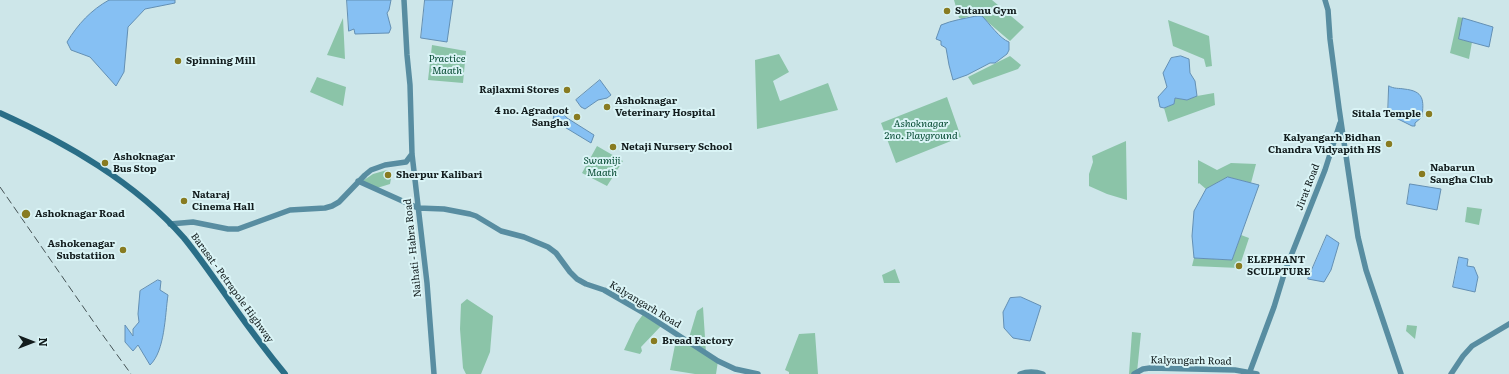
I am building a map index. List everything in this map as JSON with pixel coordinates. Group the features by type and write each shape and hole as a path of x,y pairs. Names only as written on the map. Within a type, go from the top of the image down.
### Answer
{"highway":[{"name":"Barasat - Petrapole Highway","path":"0,113 47,136 100,167 140,196 181,235 205,265 285,374"}],"main road":[{"name":"Naihati - Habra Road","path":"404,0 410,85 412,154 426,276 434,374"},
{"name":"Jirat Road","path":"1249,373 1274,307 1285,271 1325,170 1341,120 1330,39 1328,10 1325,0"},
{"path":"1341,120 1361,252 1401,374"},
{"path":"170,224 188,222 204,223 228,229 240,228 290,210 315,210 332,206 339,202 371,170 385,165 406,162 412,154"},
{"path":"358,182 418,208"},
{"name":"Kalyangarh Road","path":"418,208 444,209 470,214 476,216 496,229 524,237 548,247 556,253 577,279 586,284 604,290 644,313 718,361 735,368 758,374"},
{"path":"181,235 182,226 188,222"},
{"path":"1452,374 1463,356 1472,346 1509,324"},
{"name":"Kalyangarh Road","path":"1134,374 1143,369 1150,368 1228,370 1257,374"},
{"path":"1020,374 1027,372 1042,374"}],"green space":[{"path":"954,0 992,0 1024,27 1010,41 977,13 962,19 959,18"},
{"path":"1458,17 1463,18 1459,39 1472,42 1469,59 1450,53"},
{"path":"343,18 345,59 327,55"},
{"path":"1168,20 1209,36 1212,66 1206,67 1204,59 1173,46"},
{"name":"Practice Maath","path":"432,45 466,51 463,83 428,80"},
{"path":"779,54 789,72 773,81 780,101 828,83 838,110 757,129 755,60"},
{"path":"1010,56 1021,65 1018,69 973,85 968,77"},
{"path":"317,77 346,87 343,106 310,92"},
{"path":"1214,93 1215,105 1168,122 1164,108 1174,104 1175,98 1187,100 1197,96"},
{"name":"Ashoknagar 2no. Playground","path":"947,97 961,137 896,163 881,123"},
{"path":"1126,141 1127,200 1107,194 1089,186 1089,174 1093,162 1092,156"},
{"name":"Swamiji Maath","path":"597,146 623,161 607,186 582,173"},
{"path":"1198,160 1217,170 1231,163 1256,164 1251,183 1228,177 1206,189 1199,183 1198,184"},
{"path":"387,170 392,173 390,184 377,188 361,182 373,174"},
{"path":"1467,207 1482,209 1479,225 1465,222"},
{"path":"1241,235 1249,238 1239,268 1192,266 1194,258 1232,260"},
{"path":"895,269 900,283 884,283 882,275"},
{"path":"467,299 493,316 490,352 481,374 466,374 463,368 460,329 461,304"},
{"path":"703,307 706,353 718,361 716,374 695,374 670,370 677,335 688,341 697,311"},
{"path":"644,313 662,325 641,347 642,351 640,354 624,350 636,324"},
{"path":"1407,325 1417,326 1415,339 1406,331"},
{"path":"1132,332 1141,333 1137,372 1134,374 1129,374"},
{"path":"815,333 818,374 789,374 789,372 785,370 799,334"}],"water":[{"path":"109,0 175,0 175,3 145,9 128,27 124,72 116,86 90,57 71,50 67,42 85,18 96,8"},
{"path":"347,0 391,0 387,13 391,28 389,33 355,34 354,29 349,31"},
{"path":"425,0 453,0 447,42 421,38"},
{"path":"976,16 982,16 998,34 1009,42 1009,50 1007,54 995,63 990,63 967,75 953,80 946,48 941,45 941,41 936,39 941,25"},
{"path":"1463,18 1493,27 1489,47 1459,39"},
{"path":"1181,56 1189,59 1190,73 1195,81 1197,96 1187,100 1175,98 1174,104 1164,108 1160,107 1158,97 1167,87 1163,73 1171,58"},
{"path":"600,80 611,95 607,98 598,100 585,109 581,107 576,100"},
{"path":"1389,86 1411,90 1419,94 1421,97 1423,106 1422,117 1415,123 1415,126 1412,126 1388,114"},
{"path":"560,110 567,118 594,135 591,143 553,120 554,114"},
{"path":"1228,177 1259,185 1232,260 1194,258 1192,236 1194,211 1206,189"},
{"path":"1410,184 1441,189 1437,210 1407,204"},
{"path":"1327,235 1339,243 1331,270 1324,282 1308,279"},
{"path":"1459,257 1468,259 1467,266 1474,267 1478,277 1475,292 1453,287"},
{"path":"158,280 161,281 160,290 168,295 164,332 159,351 150,365 138,345 133,351 125,342 125,325 133,336 133,329 139,322 138,314 140,291"},
{"path":"1021,297 1041,306 1030,341 1013,338 1004,328 1003,312 1010,298"}],"railway":[{"path":"0,187 131,374"}],"place":[{"name":"Sutanu Gym","path":"947,11"},
{"name":"Spinning Mill","path":"178,61"},
{"name":"Rajlaxmi Stores","path":"567,90"},
{"name":"Ashoknagar Veterinary Hospital","path":"607,107"},
{"name":"Sitala Temple","path":"1429,114"},
{"name":"4 no. Agradoot Sangha","path":"577,117"},
{"name":"Kalyangarh Bidhan Chandra Vidyapith HS","path":"1389,144"},
{"name":"Netaji Nursery School","path":"613,147"},
{"name":"Ashoknagar Bus Stop","path":"105,163"},
{"name":"Nabarun Sangha Club","path":"1422,174"},
{"name":"Sherpur Kalibari","path":"388,175"},
{"name":"Nataraj Cinema Hall","path":"184,201"},
{"name":"Ashoknagar Road","path":"26,214"},
{"name":"Ashokenagar Substatiion","path":"123,250"},
{"name":"ELEPHANT SCULPTURE","path":"1239,266"},
{"name":"Bread Factory","path":"654,341"}]}
